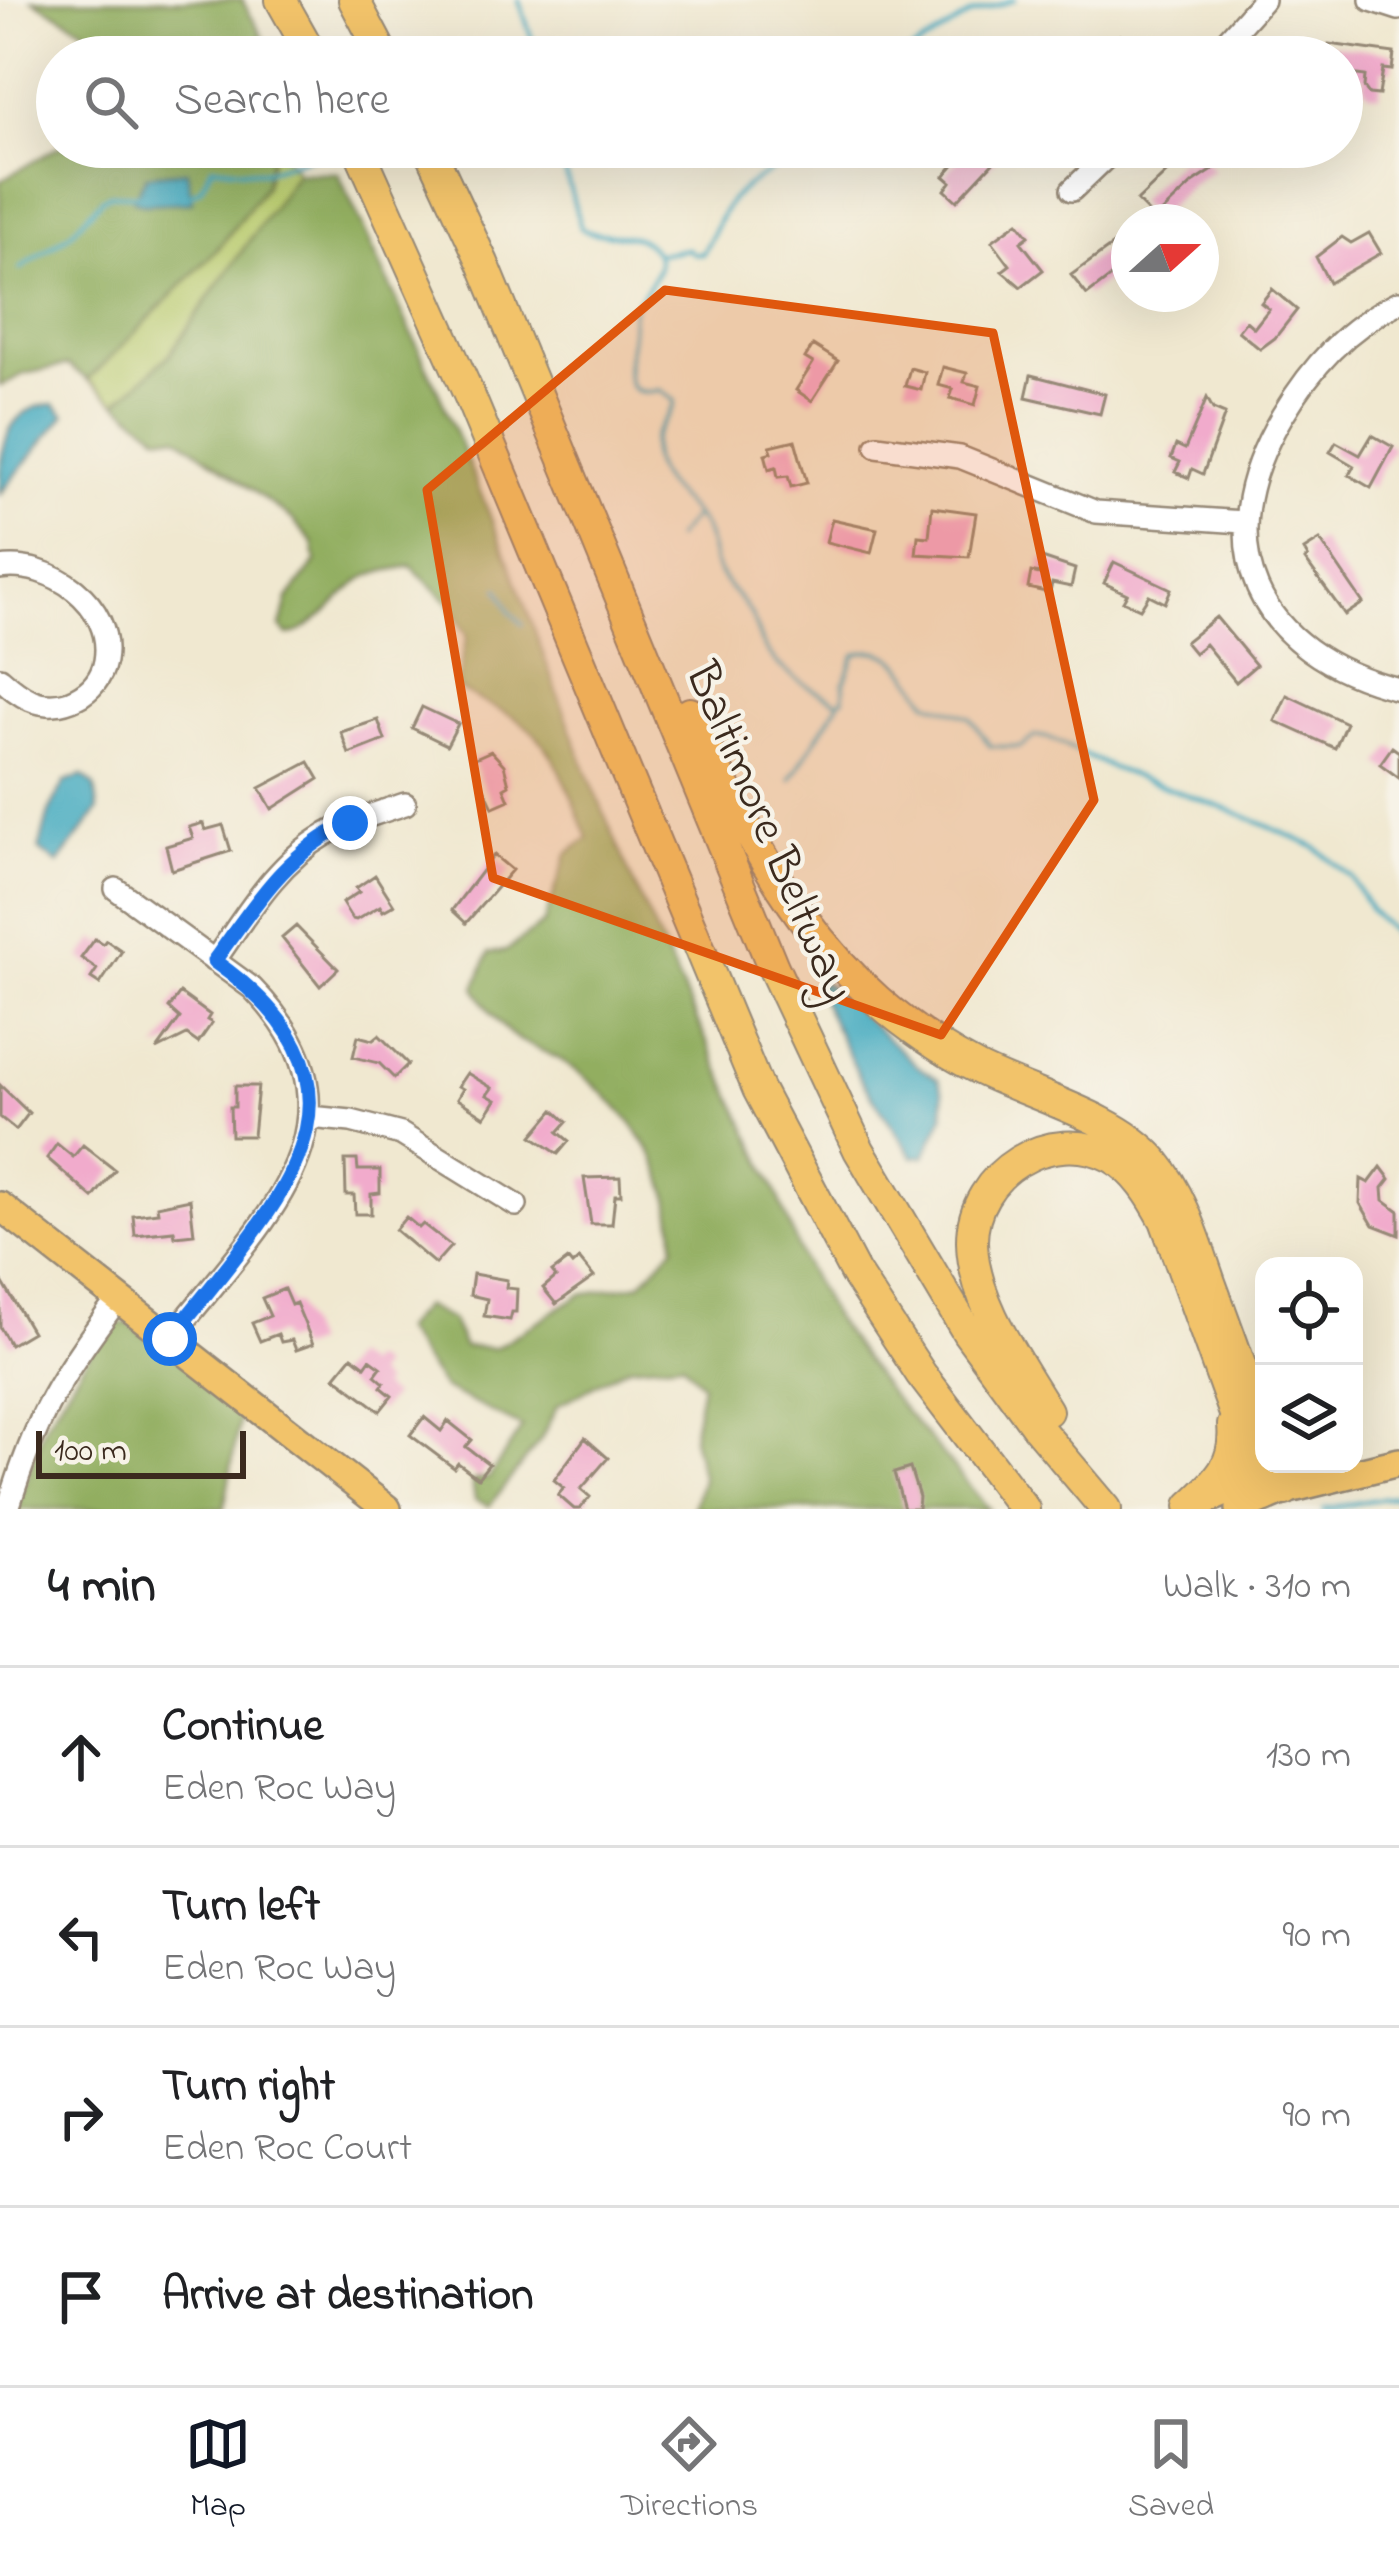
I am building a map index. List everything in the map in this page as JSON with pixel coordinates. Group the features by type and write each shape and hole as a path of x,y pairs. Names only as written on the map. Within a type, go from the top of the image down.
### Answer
{"highway":[{"path":"281,0 301,36"},
{"path":"354,0 372,36"},
{"path":"368,168 454,359 758,1089 866,1290 920,1374 1024,1509"},
{"name":"Baltimore Beltway","path":"438,168 527,370 773,967 859,1150 968,1333 1105,1509"},
{"path":"527,370 736,811 786,899 860,983 916,1030 973,1066 1123,1135 1155,1162 1180,1204 1255,1407"},
{"path":"1105,1509 1004,1340 973,1258 973,1222 979,1203 1006,1168 1043,1151 1074,1147 1113,1157 1147,1188 1166,1220 1232,1407 1272,1482"},
{"path":"1189,1508 1222,1477 1232,1458 1232,1407"}],"main road":[{"path":"0,1206 387,1509"},
{"path":"1363,1454 1399,1450"},
{"path":"1189,1508 1272,1482 1399,1462"}],"street":[{"path":"1231,36 1263,0"},
{"path":"1371,0 1399,9"},
{"path":"1072,190 1095,168"},
{"path":"1399,302 1364,321 1315,366 1262,453 1247,493 1243,522 1255,578 1282,626 1316,657 1339,670 1399,689"},
{"path":"877,446 960,458 1096,512 1243,522"},
{"path":"0,568 34,567 72,587 98,623 105,646 101,674 90,688 62,703 28,700 0,678"},
{"path":"214,961 268,886 305,848 350,823 405,804"},
{"path":"116,889 252,988 284,1022 303,1064 310,1117 305,1145 286,1185 170,1339"},
{"path":"310,1117 401,1134 516,1205"},
{"path":"8,1509 49,1397 118,1299"}],"highlighted area":[{"path":"665,290 993,333 1094,800 941,1035 493,878 427,490"}],"green space":[{"path":"33,0 242,0 262,36 93,36"},
{"path":"36,160 36,168 269,168 265,186 218,248 88,380 68,365 24,374 0,386 0,181"},
{"path":"269,168 294,168 297,173 168,356 117,403 88,380 219,248 265,186"},
{"path":"297,173 338,173 439,393 635,887 778,1195 802,1259 833,1317 882,1384 989,1509 693,1509 702,1479 692,1437 702,1384 682,1362 629,1366 557,1406 540,1441 489,1506 475,1500 472,1481 489,1478 522,1427 443,1388 402,1330 423,1306 451,1320 464,1347 495,1348 582,1294 640,1284 674,1247 673,1218 658,1166 629,1120 566,1063 510,1033 475,988 489,953 506,951 544,923 567,854 588,838 542,742 515,718 457,687 467,635 448,602 411,566 387,570 364,578 309,626 288,635 281,627 288,599 316,562 313,543 292,519 178,436 159,435 117,403 168,356"},
{"path":"128,1323 231,1397 240,1416 224,1509 16,1509 44,1426 108,1324"}],"water":[{"path":"187,171 192,202 144,204 133,200 147,175"},
{"path":"54,404 65,415 0,494 8,434 24,413"},
{"path":"83,776 95,786 98,811 58,864 39,850 49,812 65,782"},
{"path":"819,982 825,982 938,1079 944,1115 925,1156 913,1157 860,1078 820,997"}],"building":[{"path":"1363,49 1394,53 1392,70 1383,69 1379,95 1369,94"},
{"path":"951,168 988,168 957,201 945,190 951,182 944,176"},
{"path":"1172,168 1213,170 1171,204 1137,201"},
{"path":"1018,222 1029,236 1021,242 1043,270 1021,287 1002,271 1010,265 992,241"},
{"path":"1369,233 1381,253 1329,283 1316,257 1342,237 1351,243"},
{"path":"1111,246 1111,277 1087,295 1071,275"},
{"path":"1272,289 1297,310 1260,349 1238,331 1246,321 1254,328 1269,309 1261,303"},
{"path":"813,345 838,361 812,401 796,390 813,363 805,358"},
{"path":"943,367 967,373 964,382 980,386 975,405 950,398 953,389 938,385"},
{"path":"910,368 925,372 921,390 905,386"},
{"path":"1031,375 1105,394 1100,414 1026,397"},
{"path":"1207,398 1213,409 1225,414 1203,474 1192,469 1189,478 1175,472 1180,462 1171,458 1176,445 1185,449"},
{"path":"1372,435 1393,447 1371,488 1349,475 1354,466 1330,452 1336,442 1360,455"},
{"path":"795,440 807,483 791,487 788,476 778,477 776,467 769,469 765,454 772,452 770,446"},
{"path":"932,507 976,513 969,557 916,554 918,536 929,537"},
{"path":"832,519 877,529 871,553 826,542"},
{"path":"1320,540 1363,603 1345,615 1305,560 1304,550"},
{"path":"1042,558 1075,569 1071,587 1052,583 1050,593 1028,588 1031,572 1039,574"},
{"path":"1114,562 1171,589 1165,603 1149,595 1140,609 1123,601 1127,594 1104,583"},
{"path":"1216,617 1256,665 1236,682 1205,644 1194,653 1185,642"},
{"path":"1287,695 1346,723 1335,748 1275,721"},
{"path":"422,707 458,724 447,745 412,728"},
{"path":"378,720 385,740 349,754 341,732"},
{"path":"1392,747 1399,752 1399,778 1380,764"},
{"path":"491,751 504,765 509,785 504,788 509,800 493,807 471,760"},
{"path":"309,762 319,779 272,809 260,788"},
{"path":"203,823 205,830 223,825 231,851 172,870 166,846 193,838 189,827"},
{"path":"494,855 512,870 466,923 452,910"},
{"path":"375,875 394,905 352,919 342,903"},
{"path":"296,926 338,969 320,986 282,938"},
{"path":"95,939 122,951 100,984 91,978 97,969 81,958"},
{"path":"180,993 210,1015 207,1020 212,1023 198,1043 187,1035 157,1050 180,1018 169,1008"},
{"path":"379,1035 408,1064 394,1078 379,1063 353,1057 358,1036 373,1040"},
{"path":"467,1073 492,1088 487,1095 496,1100 485,1117 457,1099 463,1089 458,1086"},
{"path":"0,1085 29,1113 16,1130 0,1117"},
{"path":"235,1086 258,1086 253,1136 231,1136"},
{"path":"554,1110 567,1122 558,1132 569,1141 558,1154 532,1136"},
{"path":"57,1144 73,1157 83,1145 115,1170 93,1198 47,1158"},
{"path":"345,1160 357,1160 358,1170 380,1170 380,1193 371,1194 371,1214 355,1214 354,1195 346,1195"},
{"path":"1381,1167 1390,1179 1383,1188 1384,1200 1399,1211 1399,1235 1373,1225 1360,1203 1361,1179 1369,1183"},
{"path":"620,1177 621,1195 615,1195 612,1224 591,1224 584,1178"},
{"path":"190,1199 194,1234 135,1235 133,1215 158,1212 157,1206"},
{"path":"406,1217 451,1246 435,1264 395,1230"},
{"path":"579,1259 594,1277 556,1304 543,1288 556,1277 552,1272 568,1260 572,1265"},
{"path":"473,1274 507,1280 506,1288 517,1289 516,1312 510,1320 484,1316 487,1299 470,1295"},
{"path":"0,1278 32,1332 10,1345 0,1327"},
{"path":"284,1289 291,1305 296,1303 313,1344 296,1350 292,1340 281,1342 278,1334 260,1341 252,1323 270,1316 262,1298"},
{"path":"352,1356 365,1366 370,1359 381,1367 375,1375 392,1396 380,1411 335,1377"},
{"path":"424,1417 441,1431 448,1421 472,1440 466,1447 489,1464 478,1478 458,1463 454,1468 410,1435"},
{"path":"585,1438 608,1458 581,1489 590,1497 574,1509 558,1495 564,1488 554,1480"},
{"path":"910,1468 918,1509 904,1509 894,1473"}],"waterway":[{"path":"519,0 531,36"},
{"path":"936,36 971,14 1014,0"},
{"path":"190,195 201,189 211,168"},
{"path":"229,168 264,172 276,168"},
{"path":"564,168 581,228 636,238 657,255 657,270 633,311 630,384 645,392 660,390 675,401 653,440 656,469 702,525 720,575 750,613 762,643 779,665 838,702 844,699 844,683 855,655 880,652 907,672 928,702 970,717 990,746 1020,747 1036,736 1050,738 1112,768 1315,847 1351,877 1370,910 1399,939"},
{"path":"658,254 688,249 702,254 729,203 774,168"},
{"path":"20,269 70,234 102,199 111,194 137,195"},
{"path":"675,539 694,516"},
{"path":"499,588 522,624"},
{"path":"791,779 839,703"},
{"path":"1324,1509 1399,1495"}],"route":[{"path":"170,1339 286,1185 305,1145 310,1117 303,1064 284,1022 252,988 214,961 285,866 305,848 350,823"}]}
